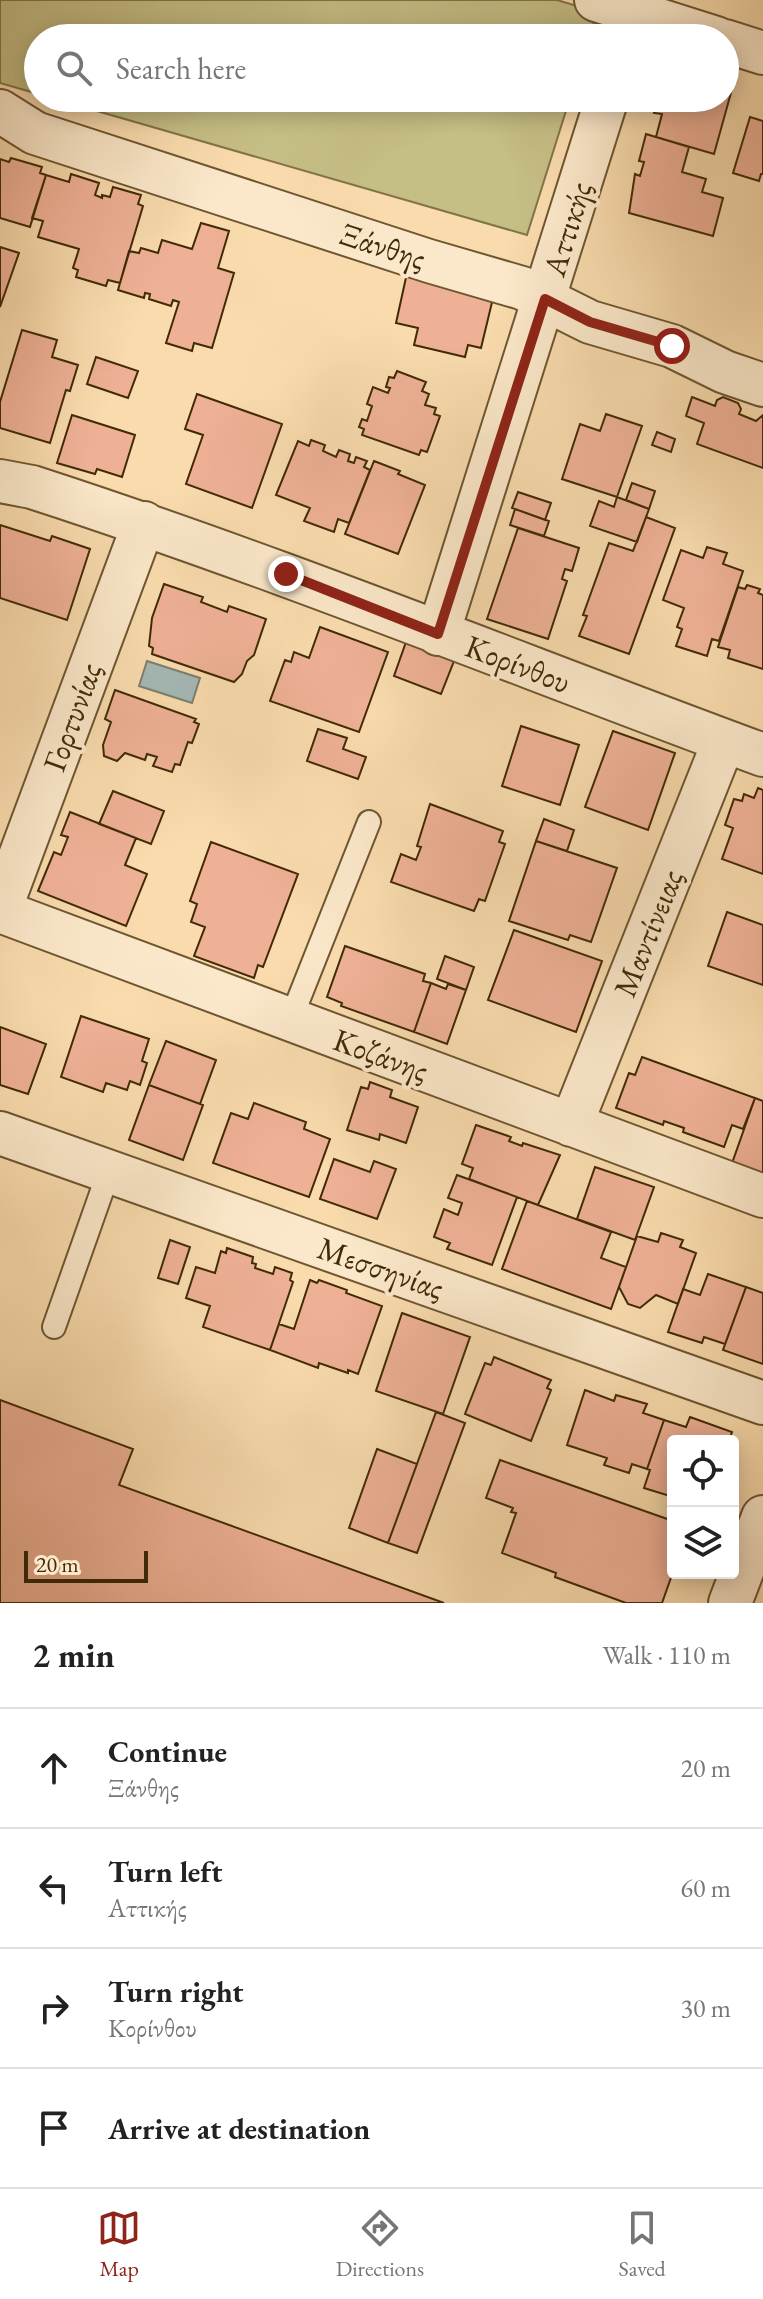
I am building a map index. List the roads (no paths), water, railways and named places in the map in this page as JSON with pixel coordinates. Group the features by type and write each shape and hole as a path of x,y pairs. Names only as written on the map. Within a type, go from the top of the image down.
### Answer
{"street":[{"path":"623,12 666,24"},
{"path":"739,45 763,53"},
{"name":"Ξάνθης","path":"0,111 35,133 429,261 522,288 590,322 672,346 725,372 763,385"},
{"name":"Αττικής","path":"438,634 603,112"},
{"name":"Κορίνθου","path":"0,481 32,487 144,523 763,755"},
{"name":"Γορτυνίας","path":"0,910 144,523"},
{"name":"Μαντίνειας","path":"571,1125 724,741"},
{"name":"Κοζάνης","path":"0,910 763,1196"},
{"name":"Μεσσηνίας","path":"0,1133 763,1403"},
{"path":"730,1603 763,1517"}],"lane":[{"path":"290,1021 369,822"},
{"path":"54,1327 109,1171"}]}
